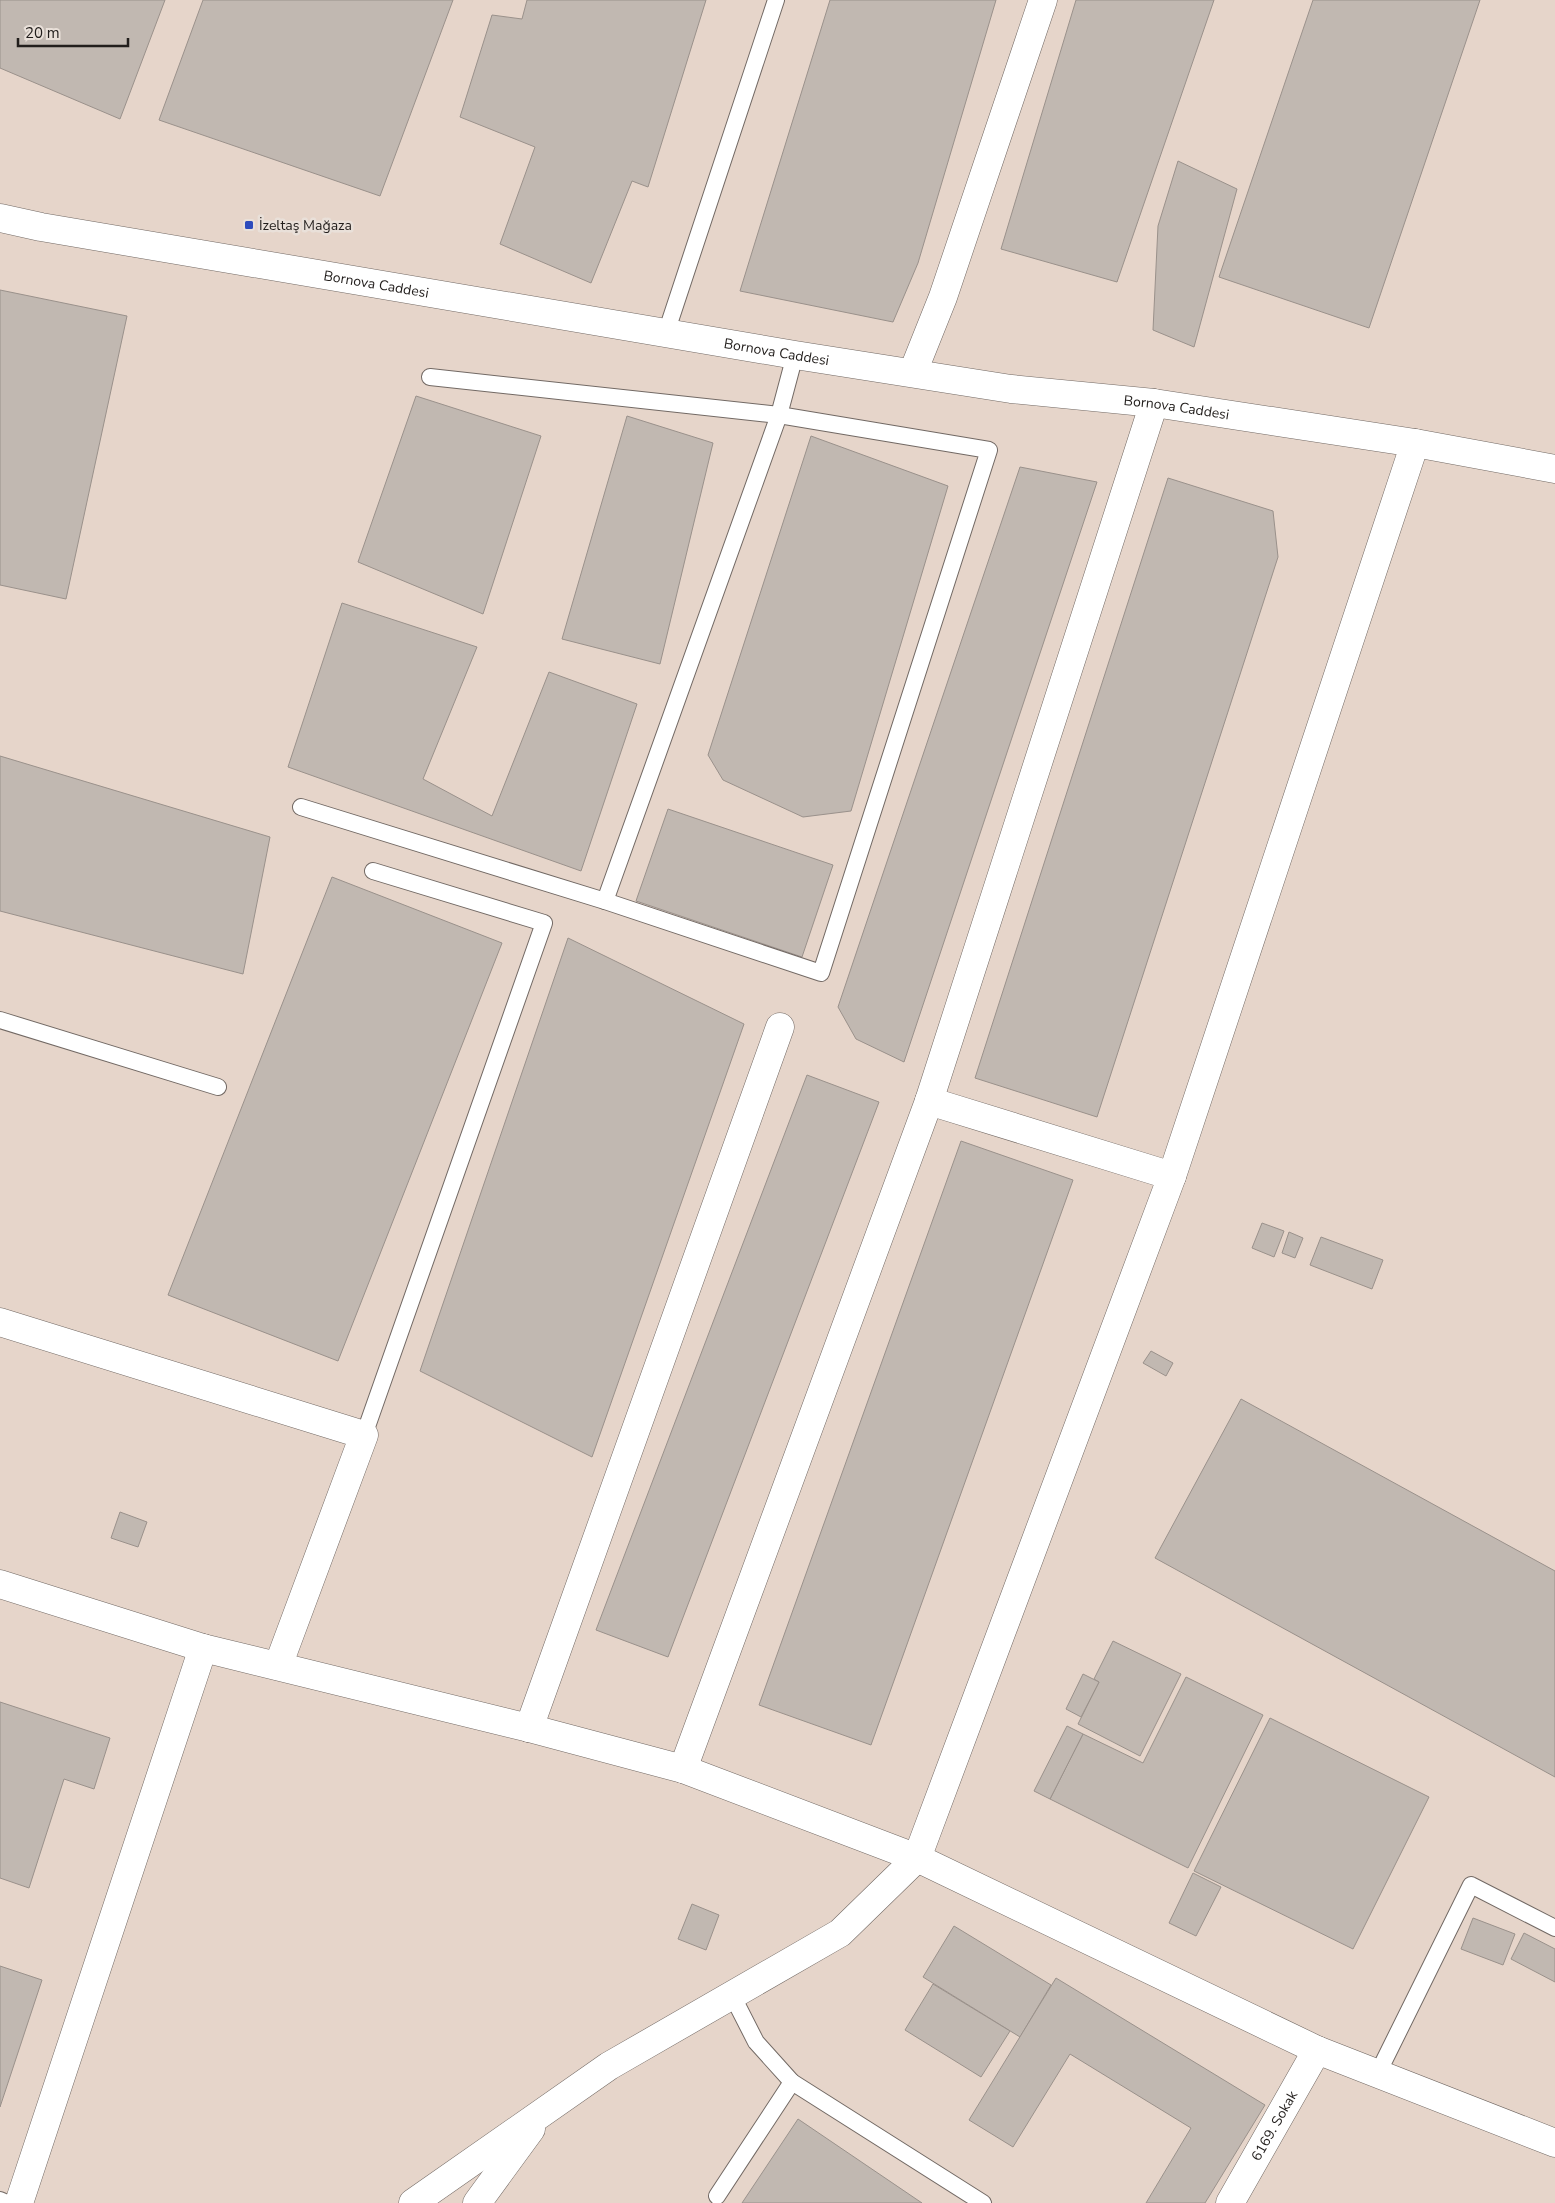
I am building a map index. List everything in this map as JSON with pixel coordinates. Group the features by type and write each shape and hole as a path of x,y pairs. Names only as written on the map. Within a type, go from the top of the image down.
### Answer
{"street":[{"path":"913,372 943,297 1043,0"},
{"name":"Bornova Caddesi","path":"0,218 41,227 795,355 913,372 1011,389 1154,403 1415,442 1555,469"},
{"path":"683,1769 929,1101 1154,403"},
{"path":"413,2203 609,2066 840,1933 918,1858 1172,1176 1415,442"},
{"path":"529,1728 780,1027"},
{"path":"929,1101 1172,1176"},
{"path":"0,1322 364,1435 278,1666"},
{"path":"0,1584 203,1648 529,1728 683,1769 918,1858 1317,2050 1555,2143"},
{"path":"19,2203 203,1648"},
{"name":"6169. Sokak","path":"1230,2203 1317,2050"},
{"path":"477,2203 543,2112"}],"lane":[{"path":"666,333 776,0"},
{"path":"605,901 779,415 795,355"},
{"path":"301,807 605,901 821,973 989,450 779,415 430,377"},
{"path":"364,1435 544,923 373,871"},
{"path":"0,1020 218,1087"},
{"path":"1378,2074 1471,1885 1555,1928"},
{"path":"732,1995 756,2042 792,2082 983,2203"},
{"path":"718,2196 792,2082"},
{"path":"0,2200 7,2203"}],"shaded area":[{"path":"0,0 1555,0 1555,2203 0,2203"}],"building":[{"path":"0,0 165,0 120,119 0,68"},
{"path":"203,0 453,0 380,196 159,120"},
{"path":"527,0 706,0 648,187 632,181 591,283 500,244 535,147 460,117 492,15 522,19"},
{"path":"830,0 996,0 918,263 893,322 740,291"},
{"path":"1076,0 1214,0 1117,282 1001,249"},
{"path":"1313,0 1480,0 1369,328 1219,277"},
{"path":"1178,161 1237,189 1194,347 1153,330 1158,226"},
{"path":"0,290 127,316 66,599 0,585"},
{"path":"416,396 541,436 483,614 358,562"},
{"path":"627,416 713,443 660,664 562,639"},
{"path":"811,436 948,486 851,811 803,817 723,780 708,755"},
{"path":"1020,467 1097,482 904,1062 856,1039 838,1007"},
{"path":"1168,478 1273,511 1278,557 1097,1117 975,1078"},
{"path":"342,603 477,647 423,779 492,816 549,672 637,704 581,871 288,767"},
{"path":"0,756 270,837 243,974 0,911"},
{"path":"668,809 833,865 802,957 636,901"},
{"path":"332,877 502,943 338,1361 168,1295"},
{"path":"568,938 744,1024 592,1457 420,1371"},
{"path":"807,1075 879,1102 668,1657 596,1630"},
{"path":"961,1141 1073,1180 871,1745 759,1705"},
{"path":"1262,1223 1284,1231 1274,1257 1252,1248"},
{"path":"1289,1232 1303,1238 1295,1258 1282,1253"},
{"path":"1321,1237 1383,1260 1372,1289 1310,1265"},
{"path":"1151,1351 1173,1363 1166,1376 1143,1363"},
{"path":"1241,1399 1555,1571 1555,1777 1155,1558"},
{"path":"120,1512 147,1522 138,1547 111,1538"},
{"path":"1113,1641 1181,1674 1140,1756 1078,1724 1099,1682 1094,1679"},
{"path":"1083,1674 1099,1682 1081,1717 1066,1709"},
{"path":"1186,1677 1263,1715 1188,1868 1050,1799 1083,1734 1143,1763"},
{"path":"0,1702 110,1738 94,1789 64,1779 29,1888 0,1878"},
{"path":"1270,1718 1429,1797 1353,1949 1194,1871"},
{"path":"1067,1726 1083,1734 1050,1799 1034,1791"},
{"path":"1193,1873 1221,1887 1196,1936 1169,1923"},
{"path":"692,1904 719,1915 706,1950 678,1939"},
{"path":"1473,1918 1515,1934 1503,1965 1461,1949"},
{"path":"954,1926 1051,1985 1020,2037 923,1977"},
{"path":"1524,1933 1555,1949 1555,1982 1511,1959"},
{"path":"0,1966 42,1980 0,2107"},
{"path":"1056,1978 1265,2105 1205,2203 1146,2203 1191,2128 1070,2054 1013,2147 969,2120"},
{"path":"933,1984 1010,2031 981,2077 905,2030"},
{"path":"798,2119 922,2203 742,2203"}],"place":[{"name":"İzeltaş Mağaza","path":"249,225"}]}
